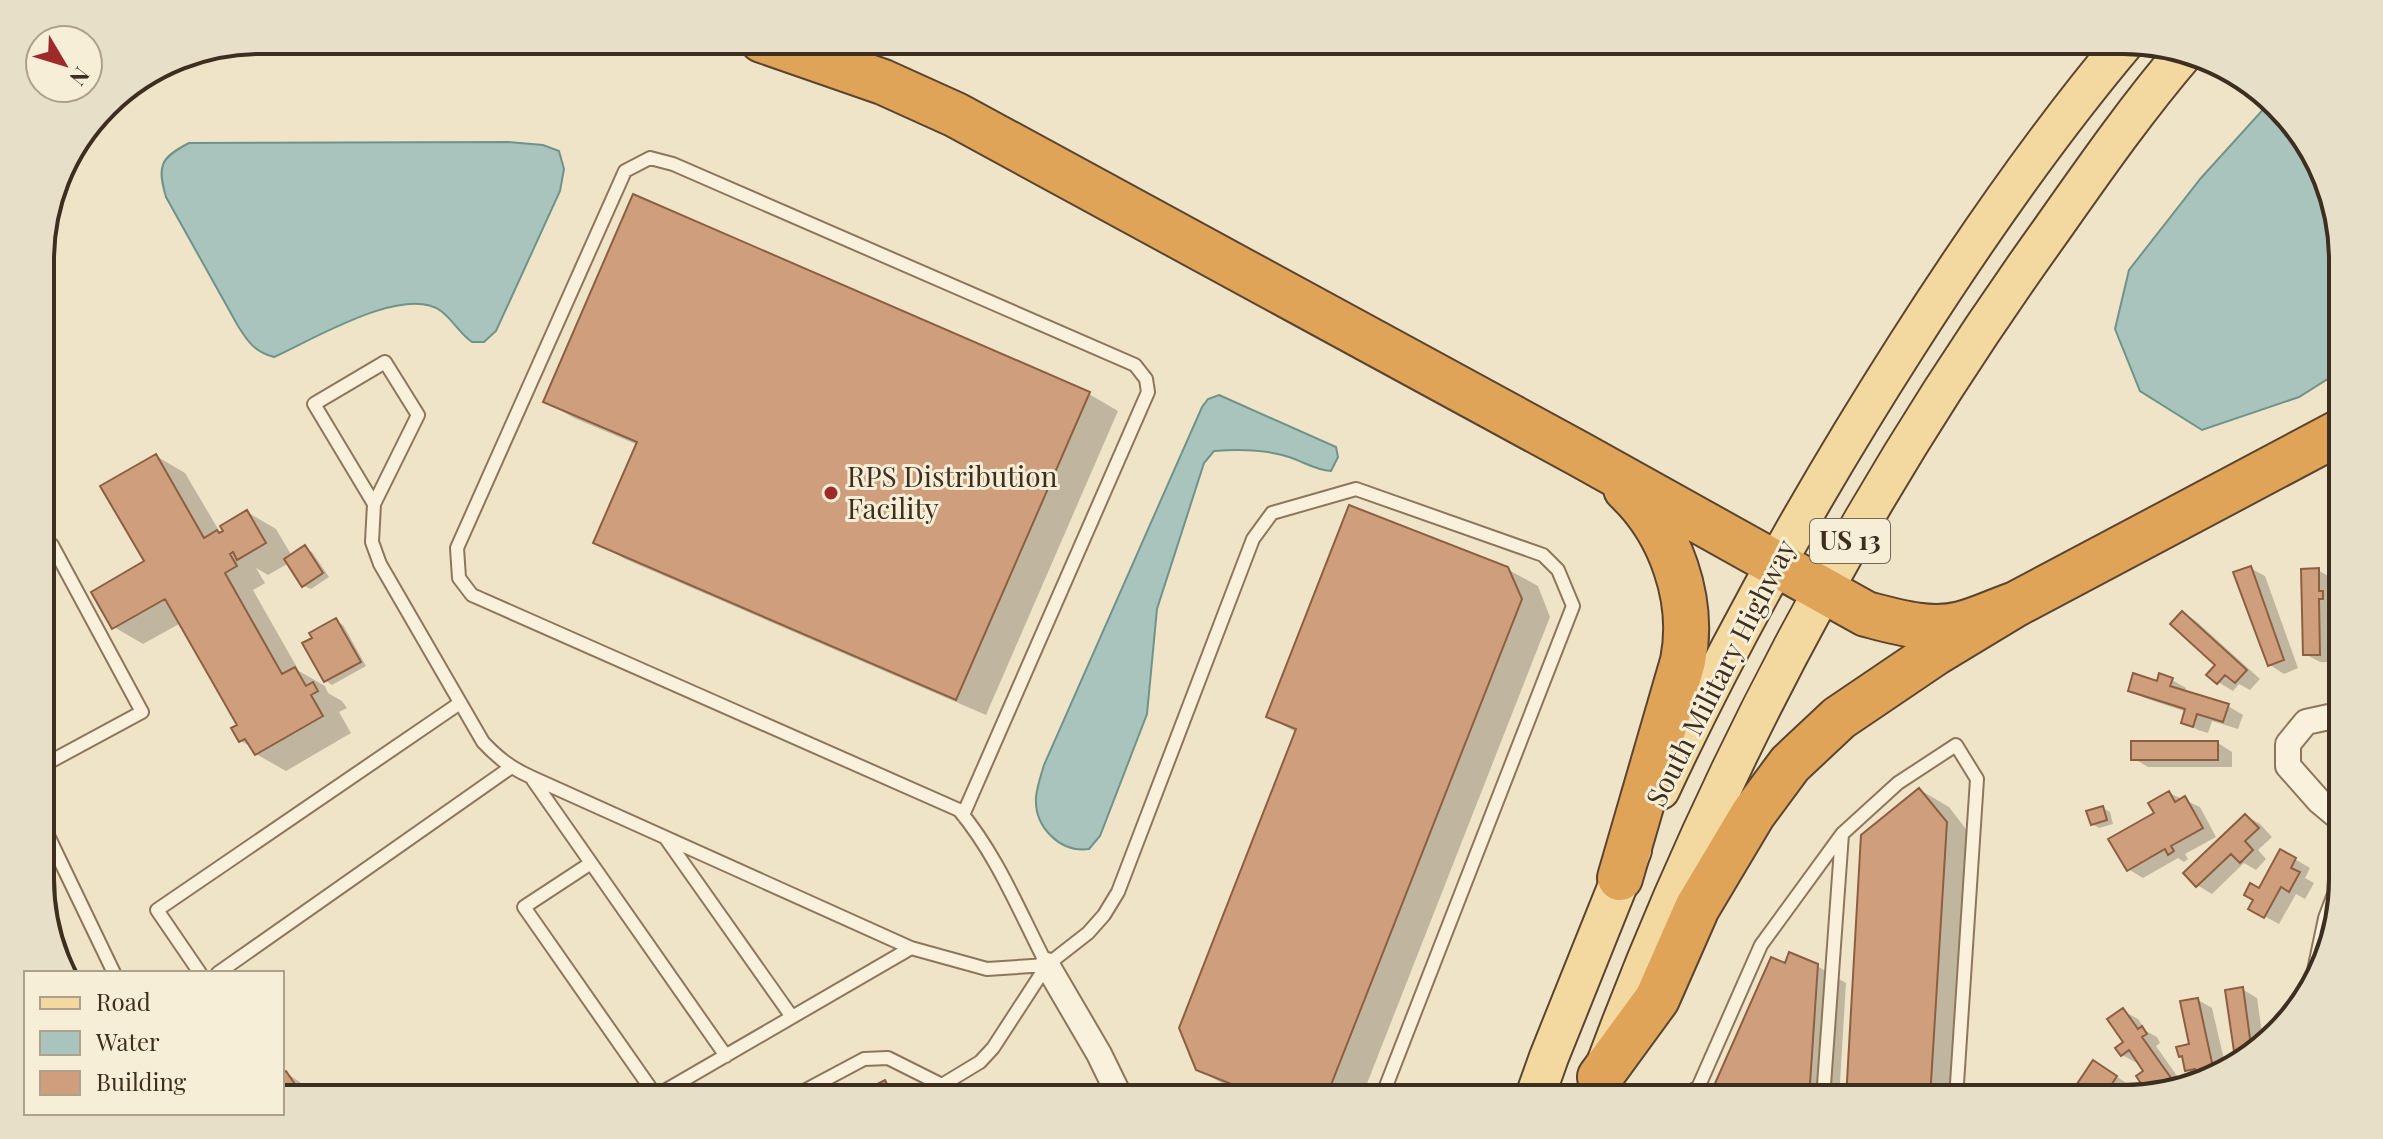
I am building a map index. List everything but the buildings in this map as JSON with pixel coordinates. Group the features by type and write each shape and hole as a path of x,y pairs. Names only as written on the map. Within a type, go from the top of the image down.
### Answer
{"highway":[{"path":"802,54 883,82 956,115 1866,614 1909,625 1944,627 2016,604"},
{"path":"1598,1085 1657,999 1697,908 1753,814 1790,764 1839,718 1935,653 2016,604 2329,438"},
{"path":"1607,471 1638,500 1661,534 1678,572 1686,633 1683,661 1620,878"}],"main road":[{"name":"South Military Highway","path":"1539,1085 1620,878 1696,713 1774,563 1856,424 1971,246 2074,102 2115,54"},
{"name":"South Military Highway","path":"1597,1085 1658,930 1706,823 1757,716 1856,531 2002,299 2114,143 2178,62"}],"street":[{"path":"2329,717 2306,722 2288,744 2288,766 2329,809"},
{"path":"1047,965 1114,1085"}],"lane":[{"path":"963,815 1148,392 1146,379 1135,365 673,164 650,158 625,171 618,186 457,548 459,578 472,595 959,810 986,846 1047,965"},
{"path":"374,504 314,404 385,362 418,415 374,504 372,542 380,564 483,742 510,768 911,948 987,969 1047,965"},
{"path":"815,1085 864,1059 888,1058 942,1085 980,1062 993,1048 1047,965 1088,933 1118,892 1253,539 1272,513 1356,489 1543,555 1558,570 1573,606 1386,1085"},
{"path":"54,549 142,712 54,759"},
{"path":"199,971 157,910 460,703"},
{"path":"1698,1085 1761,945 1842,834 1898,783 1956,745 1977,779 1957,1085"},
{"path":"221,971 510,768"},
{"path":"531,777 726,1056"},
{"path":"1824,1085 1842,834"},
{"path":"665,838 792,1017"},
{"path":"54,848 113,971"},
{"path":"591,863 524,907 648,1085"},
{"path":"675,1085 911,948"}],"water":[{"path":"2263,109 2286,135 2313,181 2322,207 2329,260 2329,378 2299,397 2202,430 2140,391 2115,329 2129,270 2201,178"},
{"path":"508,142 543,145 559,151 564,169 560,191 496,331 484,342 472,342 441,311 425,305 405,304 358,318 274,357 262,352 249,342 238,326 166,197 162,178 163,164 172,153 189,143"},
{"path":"1219,395 1336,447 1338,457 1331,471 1280,454 1252,450 1214,451 1204,463 1157,609 1147,714 1100,836 1089,849 1068,847 1051,836 1039,818 1036,797 1044,765 1202,407 1208,399"}],"place":[{"name":"RPS Distribution Facility","path":"831,493"}]}
